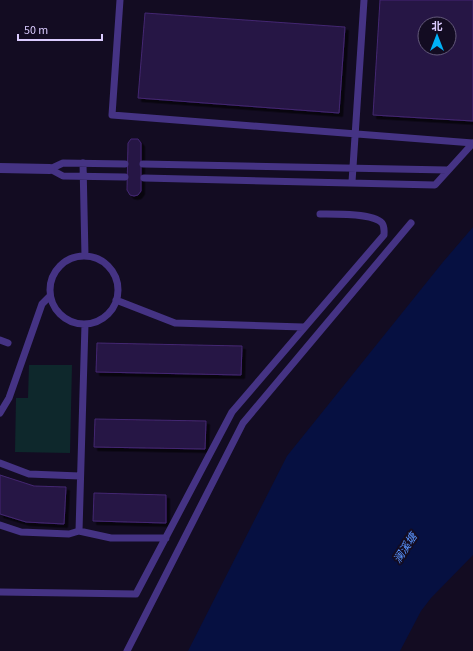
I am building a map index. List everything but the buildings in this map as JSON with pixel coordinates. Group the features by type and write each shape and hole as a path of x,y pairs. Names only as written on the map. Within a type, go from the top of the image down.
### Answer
{"street":[{"path":"0,168 50,169"}],"lane":[{"path":"120,0 112,115 473,143 435,184 144,178"},
{"path":"352,182 364,0"},
{"path":"50,169 63,163 125,164"},
{"path":"83,163 85,256"},
{"path":"143,164 447,170"},
{"path":"50,169 63,176 125,177"},
{"path":"0,592 136,594 232,412 384,235 385,230 382,223 374,218 348,214 320,214"},
{"path":"127,651 243,423 411,223"},
{"path":"85,256 95,258 112,270 118,290 112,310 95,322 85,324 73,322 62,317 54,308 50,296 50,284 54,273 62,264 73,258 85,256"},
{"path":"0,413 9,398 42,304 50,296"},
{"path":"116,300 176,322 303,327"},
{"path":"79,531 85,324"},
{"path":"0,340 8,343"},
{"path":"0,463 29,474 80,476"},
{"path":"0,525 21,532 69,534 79,531 110,538 166,538"}],"green space":[{"path":"29,365 72,365 70,453 15,452 16,398 28,398"}],"water":[{"name":"澜溪塘","path":"473,227 473,555 431,598 421,611 400,651 188,651 287,456 443,262"}]}
